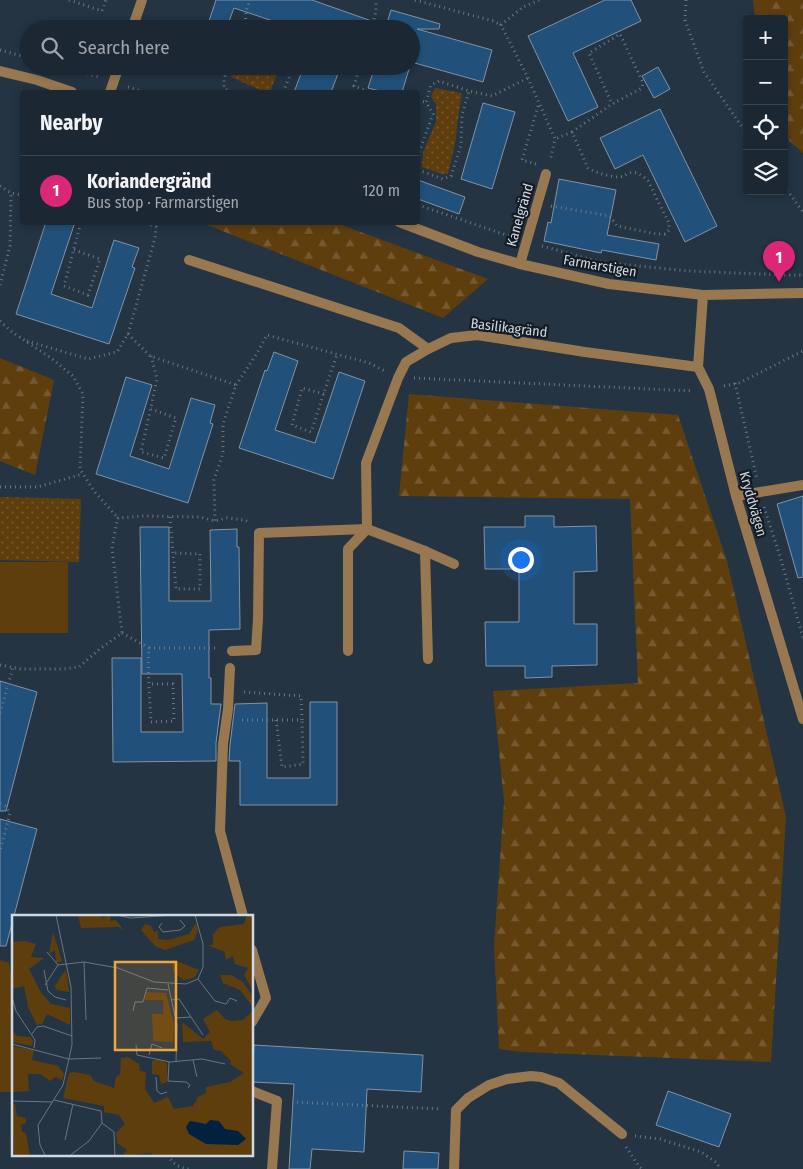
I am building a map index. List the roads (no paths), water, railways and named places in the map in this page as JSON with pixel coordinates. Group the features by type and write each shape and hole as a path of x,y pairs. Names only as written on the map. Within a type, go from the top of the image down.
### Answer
{"street":[{"path":"135,20 142,0"},
{"path":"0,71 38,80 66,90"},
{"path":"111,90 116,75"},
{"name":"Kanelgränd","path":"520,264 547,170"},
{"name":"Farmarstigen","path":"407,225 478,252 520,264 609,284 703,295 803,293"},
{"path":"189,260 399,328 428,349"},
{"name":"Kryddvägen","path":"703,295 698,367 709,390 736,496 803,719"},
{"name":"Basilikagränd","path":"367,530 366,463 398,378 406,362 428,349 452,338 477,335 698,367"},
{"path":"736,496 803,485"},
{"path":"348,651 348,549 367,530"},
{"path":"232,651 256,650 259,533 367,530 425,551 454,564"},
{"path":"425,551 428,659"},
{"path":"230,668 223,744 220,831 243,915"},
{"path":"254,957 266,998 254,1019"},
{"path":"454,1169 456,1110 468,1098 489,1084 507,1078 531,1076 559,1083 622,1134"},
{"path":"254,1092 277,1101 272,1169"}],"place":[{"name":"Koriandergränd","path":"779,282"}]}
